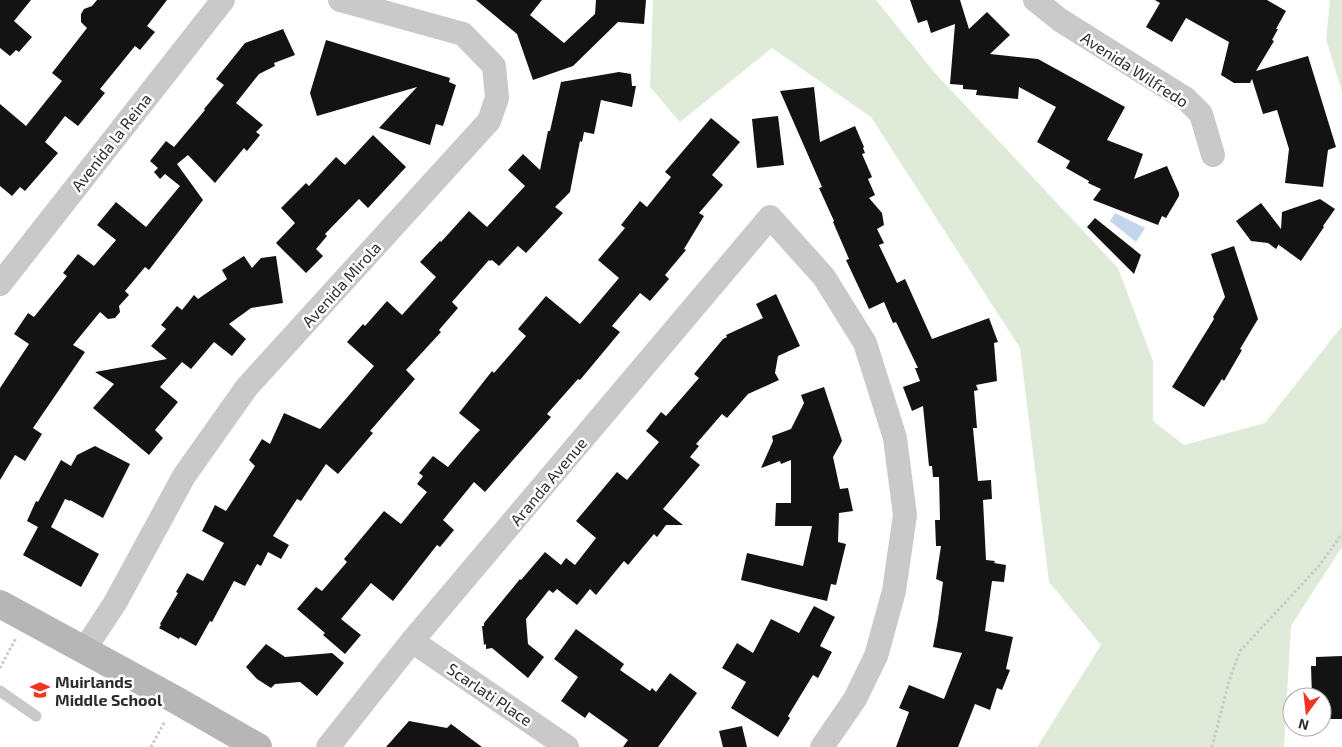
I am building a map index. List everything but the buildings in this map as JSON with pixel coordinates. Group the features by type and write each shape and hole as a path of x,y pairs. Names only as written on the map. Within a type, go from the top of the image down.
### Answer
{"main road":[{"path":"0,604 258,747"}],"street":[{"name":"Avenida la Reina","path":"0,284 223,0"},
{"name":"Avenida Mirola","path":"84,650 115,602 184,476 248,387 489,121 497,98 494,66 463,34 340,0"},
{"name":"Avenida Wilfredo","path":"1035,0 1060,20 1186,99 1201,114 1213,155"},
{"name":"Aranda Avenue","path":"328,747 412,641 770,217 824,277 864,343 895,438 905,515 894,591 876,656 856,699 822,747"},
{"name":"Scarlati Place","path":"412,641 567,747"}],"lane":[{"path":"0,691 36,716"}],"path":[{"path":"1212,747 1229,680 1240,651 1318,567 1342,534"},
{"path":"0,668 5,660"},
{"path":"151,747 176,700"}],"green space":[{"path":"653,0 876,0 935,73 1118,268 1153,361 1153,421 1184,445 1265,423 1342,326 1342,547 1291,626 1287,687 1282,687 1282,737 1285,737 1284,747 1037,747 1101,645 1049,582 1020,348 871,117 772,48 680,122 650,87"},
{"path":"1330,0 1342,0 1342,92 1326,39"}],"water":[{"path":"1115,213 1145,228 1136,242 1110,221"}],"place":[{"name":"Muirlands Middle School","path":"40,690"}]}
